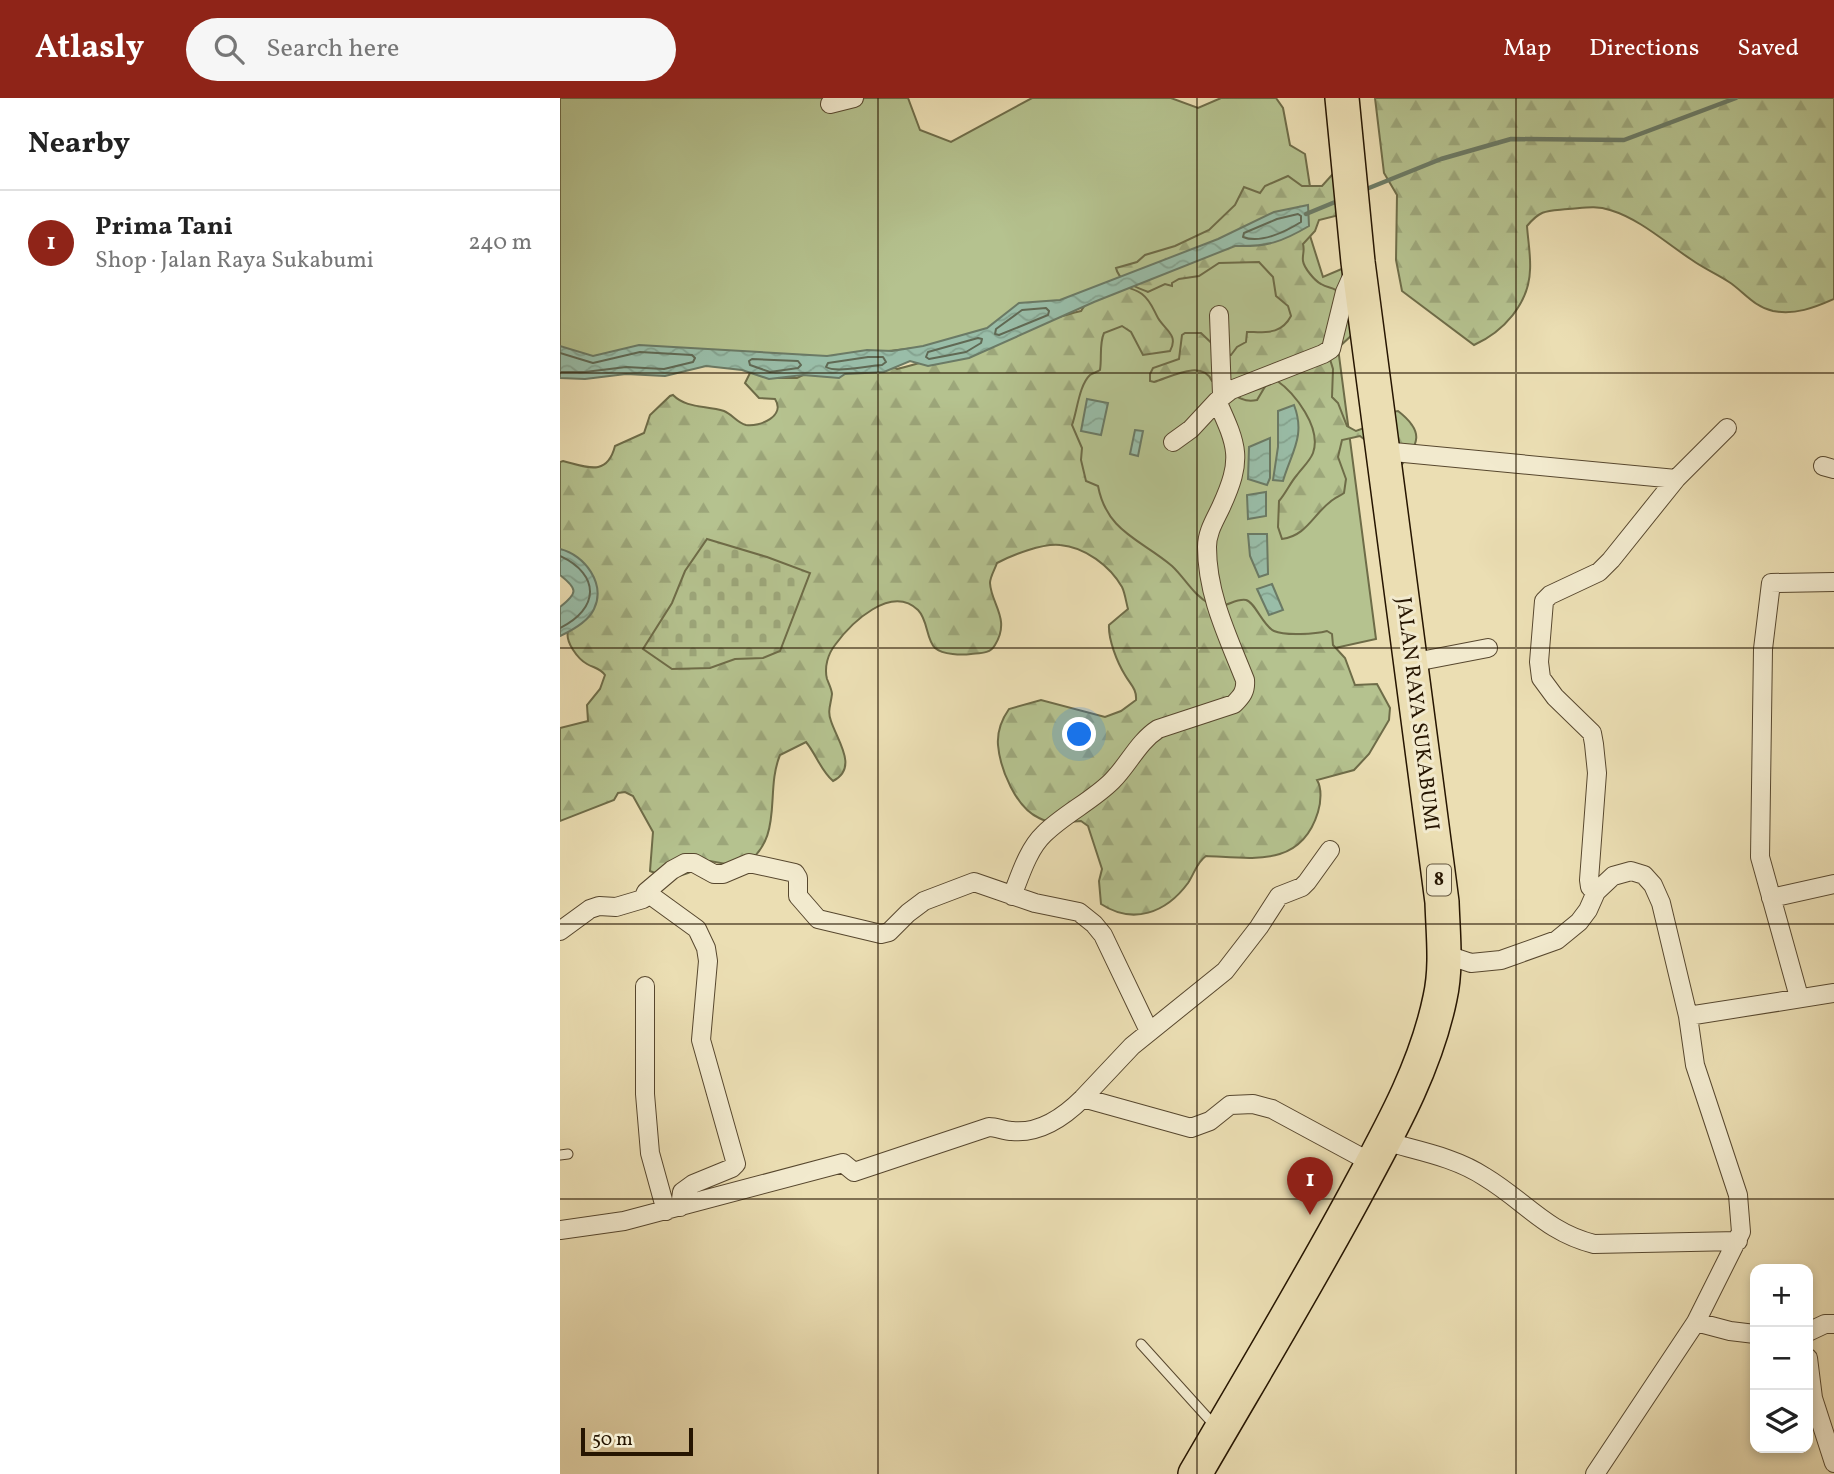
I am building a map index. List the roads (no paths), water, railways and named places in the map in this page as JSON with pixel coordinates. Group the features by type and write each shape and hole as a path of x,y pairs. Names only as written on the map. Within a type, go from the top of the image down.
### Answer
{"highway":[{"name":"8","path":"1342,98 1356,246"},
{"name":"JALAN RAYA SUKABUMI","path":"1195,1474 1319,1262 1401,1109 1425,1052 1440,996 1444,954 1442,902 1356,246"}],"street":[{"path":"830,104 854,98"},
{"path":"1173,442 1191,429 1220,398 1331,349 1356,246"},
{"path":"1012,896 1036,843 1044,833 1105,788 1125,768 1149,734 1234,704 1245,689 1245,680 1210,586 1209,532 1233,480 1236,462 1236,448 1220,398 1219,315"},
{"path":"1596,892 1590,887 1589,880 1597,773 1594,744 1591,733 1555,697 1541,678 1539,662 1544,601 1550,595 1599,572 1676,479 1727,428"},
{"path":"1383,451 1676,479"},
{"path":"1799,997 1760,857 1763,649 1771,583 1834,582"},
{"path":"1410,663 1488,648"},
{"path":"560,1230 624,1221 843,1163 854,1172 989,1127 1008,1131 1033,1129 1057,1120 1069,1112 1149,1031 1225,971 1279,896 1297,890 1307,882 1329,850"},
{"path":"560,930 590,909 600,906 616,907 643,899 646,892 672,870 685,863 694,863 714,874 723,874 749,863 795,873 798,878 797,897 818,919 881,934 889,932 924,901 974,882 1047,906 1079,912 1094,923 1100,930 1149,1031"},
{"path":"1444,954 1471,962 1501,960 1557,940 1579,922 1596,892 1614,876 1631,871 1644,874 1653,885 1661,903 1688,1016 1695,1065 1738,1195 1742,1222 1738,1241 1696,1322 1595,1474"},
{"path":"1771,898 1834,884"},
{"path":"646,892 697,929 706,948 708,961 701,1041 736,1156 736,1164 732,1168 693,1184 682,1192 673,1209"},
{"path":"645,986 645,1094 650,1153 673,1209"},
{"path":"1688,1016 1834,993"},
{"path":"1083,1098 1192,1128 1210,1121 1230,1105 1253,1104 1272,1109 1378,1152 1458,1162 1486,1177 1539,1219 1573,1239 1594,1244 1738,1241"},
{"path":"1696,1322 1750,1333"},
{"path":"1813,1330 1825,1324 1834,1324"},
{"path":"1812,1390 1834,1463"}],"lane":[{"path":"1141,1344 1220,1431"}],"water":[{"path":"1308,205 1309,226 1291,236 1256,246 1235,246 1094,302 969,358 928,366 910,361 884,372 845,374 839,378 803,375 769,379 742,370 706,366 665,376 626,374 585,379 560,378 560,346 593,356 639,345 827,356 923,346 987,328 1019,303 1060,300 1218,239 1274,212"},
{"path":"1087,399 1108,403 1101,435 1081,431"},
{"path":"1294,405 1298,426 1296,444 1283,481 1273,480 1278,447 1278,411"},
{"path":"1135,430 1143,431 1138,456 1130,454"},
{"path":"1270,438 1270,478 1267,485 1248,479 1249,447"},
{"path":"1266,492 1266,516 1248,519 1247,495"},
{"path":"1248,534 1267,534 1268,574 1259,577 1250,556"},
{"path":"560,549 578,557 591,572 597,599 594,609 584,622 560,636 560,607 574,591 560,575"},
{"path":"1272,584 1283,610 1269,615 1257,589"}],"waterway":[{"path":"1364,190 1441,159 1511,139 1624,140 1736,98"},
{"path":"1306,214 1340,200"}],"place":[{"name":"Prima Tani","path":"1310,1215"}]}
